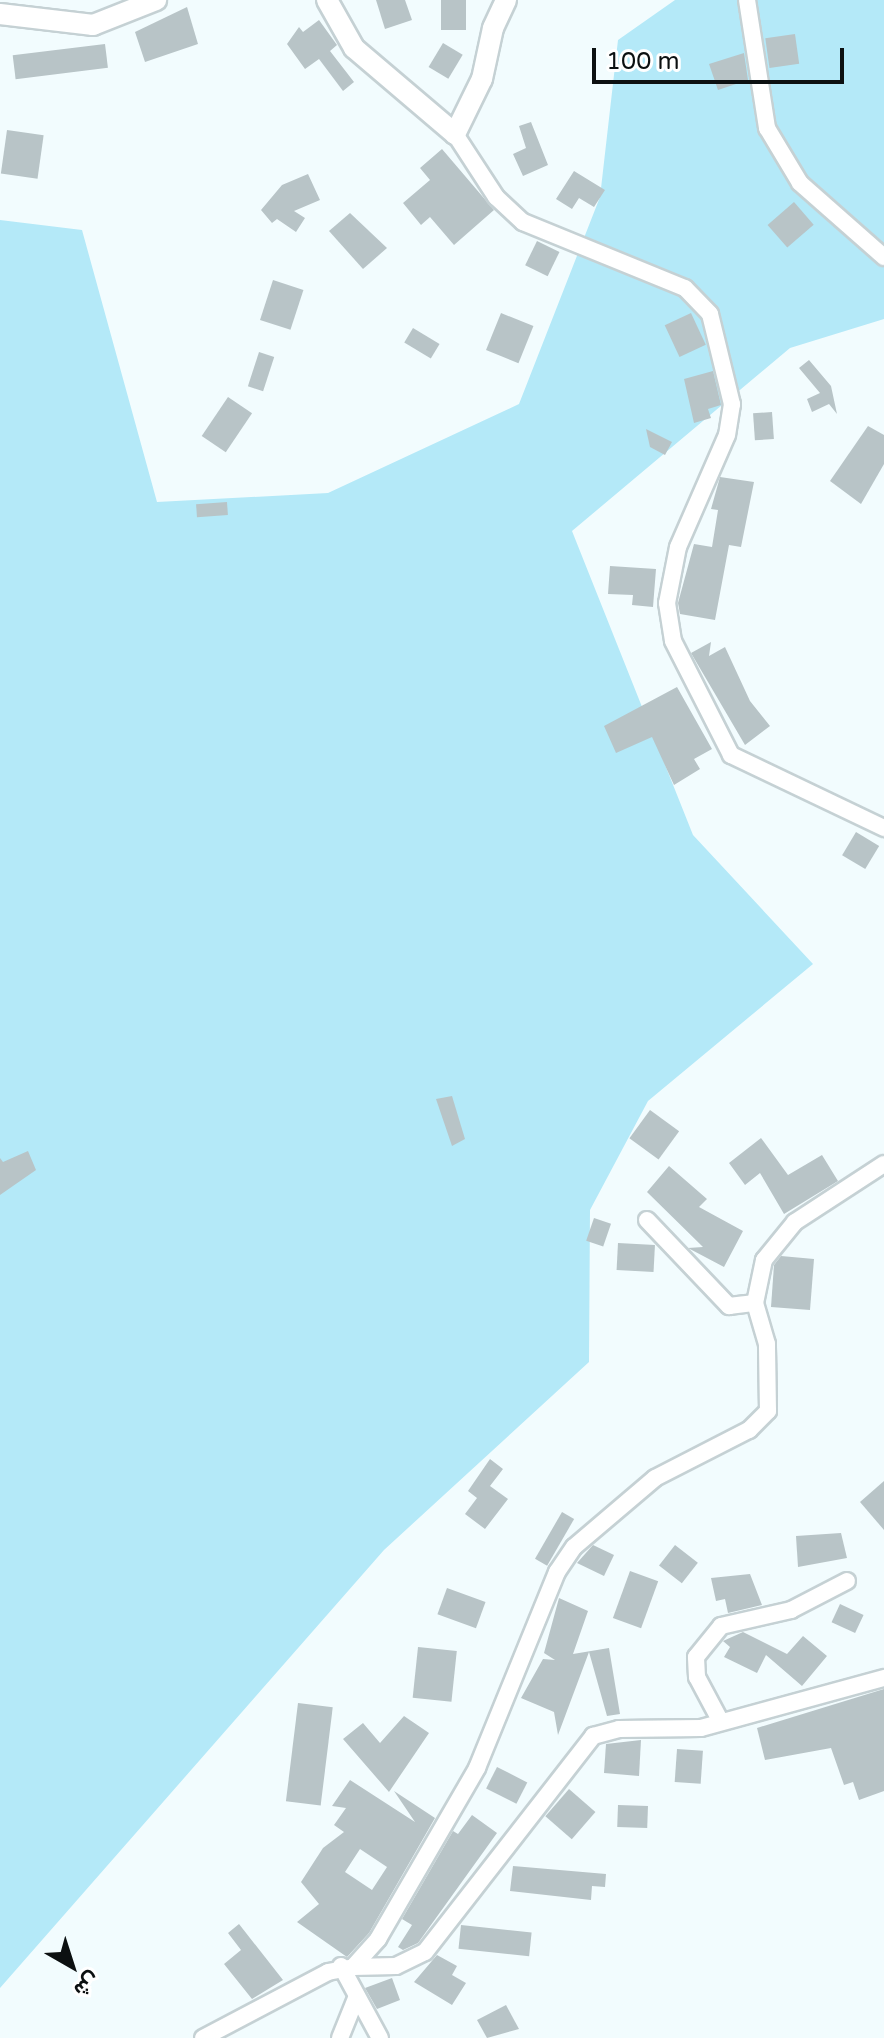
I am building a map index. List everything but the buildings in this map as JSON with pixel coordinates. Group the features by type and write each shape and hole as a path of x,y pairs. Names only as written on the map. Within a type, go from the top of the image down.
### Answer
{"street":[{"path":"0,14 93,25 156,0"},
{"path":"327,0 354,48 455,134 496,197 523,222 685,288 710,314 732,404 727,435 678,547 667,603 673,641 731,755 884,828"},
{"path":"455,134 482,79 493,28 506,0"},
{"path":"747,0 767,128 800,183 884,257"},
{"path":"203,2038 347,1967 403,1903 438,1842 574,1547 655,1478 749,1430 768,1411 767,1344 755,1303 764,1260 795,1222 884,1164"},
{"path":"647,1220 729,1306 755,1303"},
{"path":"721,1722 697,1677 696,1657 721,1626 791,1610 847,1581"},
{"path":"347,1967 396,1966 425,1952 593,1736 721,1722 884,1678"},
{"path":"347,1967 357,1996 380,2038"},
{"path":"340,2038 357,1996"}],"shaded area":[{"path":"675,0 884,0 884,319 790,348 572,531 693,835 813,964 648,1101 590,1210 589,1362 384,1550 0,1988 0,220 82,230 157,502 328,493 519,404 600,197 618,40"}]}
